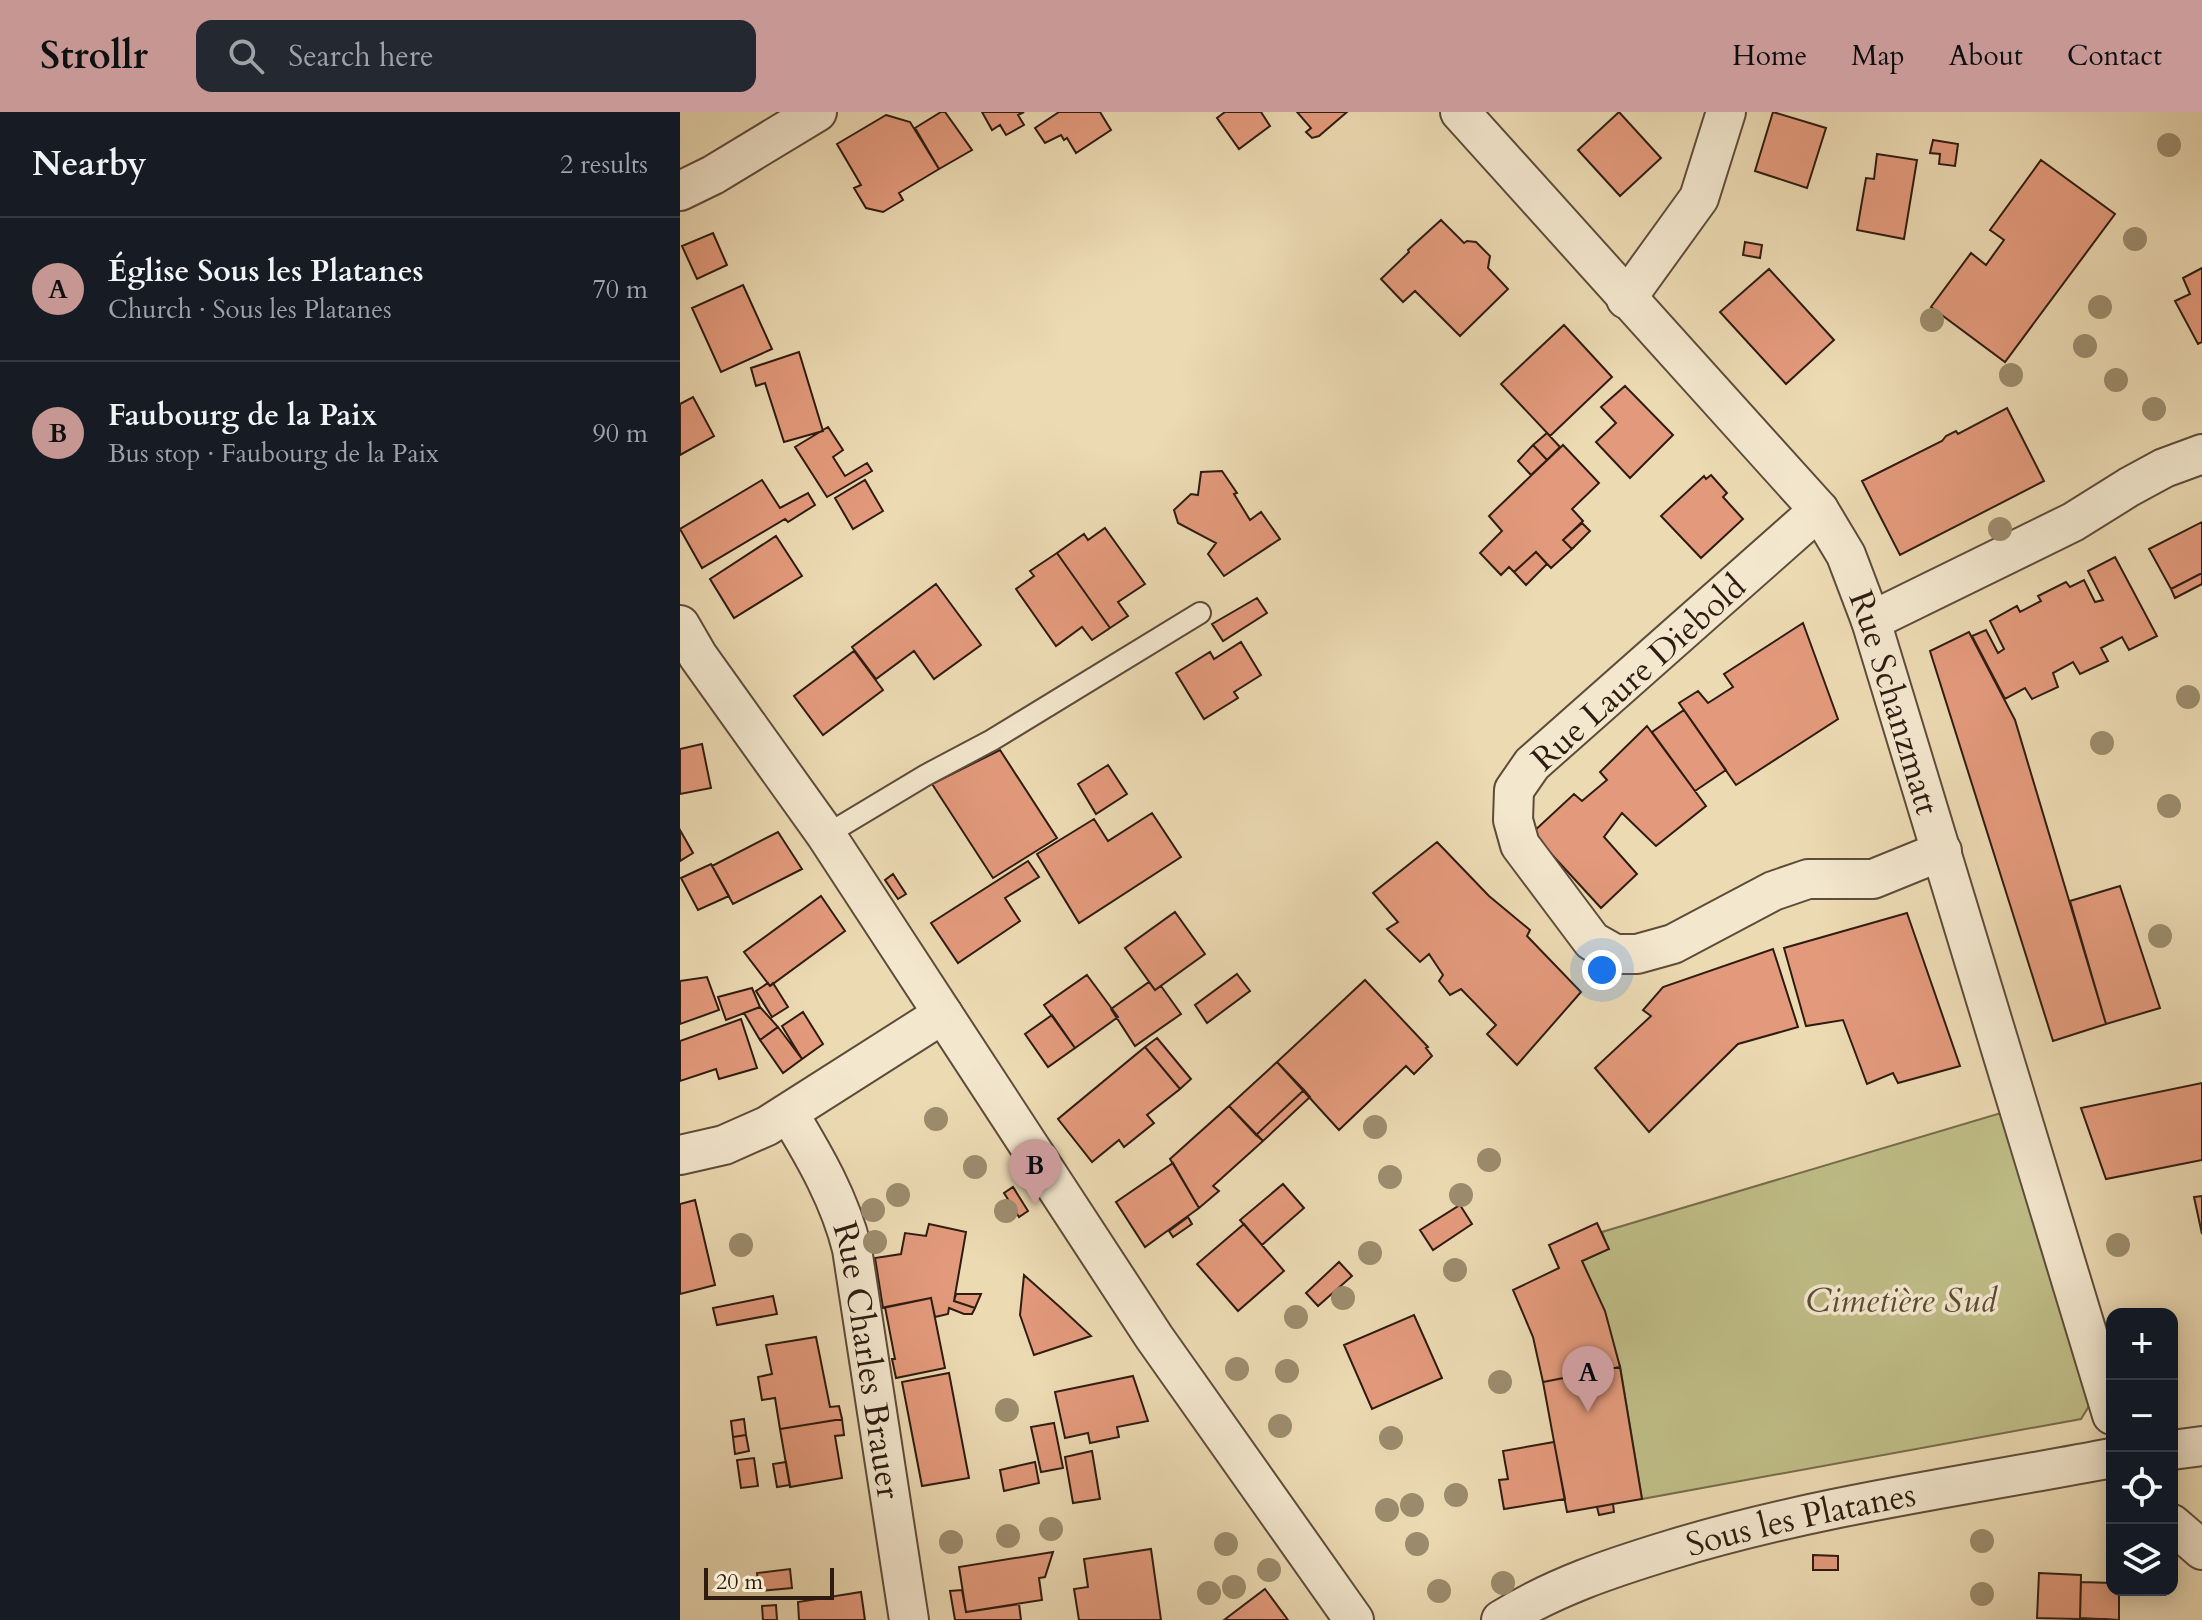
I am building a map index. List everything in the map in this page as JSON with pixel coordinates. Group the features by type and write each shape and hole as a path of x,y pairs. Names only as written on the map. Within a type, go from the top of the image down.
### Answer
{"street":[{"path":"680,191 713,175 817,112"},
{"name":"Rue Schanzmatt","path":"1460,112 1819,510 1846,555 1871,621 2106,1395"},
{"path":"1626,299 1699,198 1726,112"},
{"path":"1871,621 2073,522 2164,468 2202,454"},
{"name":"Rue Laure Diebold","path":"1819,510 1532,764 1514,790 1513,820 1520,845 1592,941 1615,954 1637,954 1673,944 1773,891 1808,879 1873,879 1942,851"},
{"path":"680,625 698,656 826,835 1154,1337 1346,1610"},
{"path":"680,1155 746,1137 789,1114 943,1014"},
{"name":"Rue Charles Brauer","path":"789,1114 829,1184 846,1224 852,1249 909,1620"},
{"path":"2178,1449 2202,1446"},
{"name":"Sous les Platanes","path":"1501,1620 1591,1575 1745,1528 1839,1507 2106,1459"},
{"path":"2178,1529 2202,1550"}],"lane":[{"path":"826,835 926,775 992,740 1200,613"}],"green space":[{"name":"Cimetière Sud","path":"2001,1113 2089,1406 2081,1419 1642,1499 1620,1366 1582,1261 1608,1249 1602,1232"}],"building":[{"path":"945,112 972,150 939,169 915,128"},
{"path":"982,112 1024,112 1018,115 1024,125 1006,135 1000,125 992,130"},
{"path":"1059,112 1100,112 1111,130 1076,153 1067,138 1064,140 1061,135 1045,143 1035,128"},
{"path":"1225,112 1261,112 1270,126 1239,149 1217,118"},
{"path":"1297,112 1347,112 1319,136 1312,138 1306,132 1311,128"},
{"path":"1619,112 1661,158 1620,196 1578,150"},
{"path":"1773,112 1826,128 1807,188 1755,171"},
{"path":"886,115 910,122 939,169 899,193 903,200 883,212 866,208 854,188 861,185 837,144"},
{"path":"1933,140 1958,144 1955,166 1939,164 1940,154 1930,153"},
{"path":"1877,154 1917,160 1904,239 1857,230 1866,178 1874,179"},
{"path":"2041,160 2115,214 2005,362 1931,307 1971,253 1986,265 2004,240 1990,230"},
{"path":"1441,220 1464,243 1476,242 1490,256 1488,268 1508,289 1460,336 1415,291 1403,302 1381,279"},
{"path":"713,233 727,265 697,279 682,246"},
{"path":"1745,242 1762,245 1760,258 1743,255"},
{"path":"2202,268 2202,342 2198,344 2175,301 2190,294 2183,278"},
{"path":"1769,269 1834,340 1786,384 1720,312"},
{"path":"743,285 772,349 721,372 692,308"},
{"path":"1564,325 1612,377 1550,436 1501,384"},
{"path":"799,352 823,431 784,442 765,383 756,386 751,368"},
{"path":"1625,386 1673,435 1630,478 1596,442 1616,423 1601,407"},
{"path":"693,397 714,436 680,455 680,404"},
{"path":"2007,408 2044,481 1900,555 1862,481 1942,441 1946,436 1956,431 1958,434"},
{"path":"828,427 843,450 833,457 845,476 867,463 872,471 827,497 795,447"},
{"path":"1547,433 1560,447 1547,460 1533,445"},
{"path":"1533,445 1547,460 1531,475 1518,461"},
{"path":"1563,445 1599,483 1572,509 1583,521 1563,540 1572,549 1551,568 1536,552 1514,572 1509,567 1501,575 1480,553 1502,531 1489,516"},
{"path":"1222,471 1250,520 1261,512 1280,539 1224,576 1208,554 1216,543 1178,523 1174,510 1191,494 1198,495 1201,472"},
{"path":"1711,475 1727,493 1723,497 1743,519 1701,558 1661,516 1704,476 1706,479"},
{"path":"762,480 780,508 808,493 815,505 702,568 680,529"},
{"path":"865,480 883,511 853,529 835,498"},
{"path":"2202,522 2202,573 2171,589 2149,549"},
{"path":"1582,523 1590,531 1572,549 1563,540"},
{"path":"1105,528 1145,584 1118,602 1128,616 1110,628 1057,553 1084,534 1088,540"},
{"path":"776,536 802,576 734,618 710,579"},
{"path":"1536,552 1547,564 1526,585 1514,572"},
{"path":"1057,553 1110,628 1092,640 1082,627 1056,646 1016,589 1034,576 1030,571"},
{"path":"2115,557 2157,636 2129,650 2122,637 2101,648 2108,661 2080,674 2073,662 2053,673 2058,687 2032,699 2025,688 2005,699 1972,636 1986,630 1998,653 2004,649 1990,621 2017,606 2020,612 2041,601 2038,596 2066,582 2070,587 2084,580 2095,602 2103,600 2088,571"},
{"path":"2202,573 2202,584 2175,598 2171,589"},
{"path":"936,584 981,645 934,679 914,651 876,679 852,647"},
{"path":"1257,598 1267,613 1223,641 1212,624"},
{"path":"1803,623 1838,719 1736,785 1679,703 1698,691 1708,703 1733,687 1724,674"},
{"path":"1969,632 2015,720 2106,1024 2053,1041 1930,651"},
{"path":"1241,642 1261,675 1234,692 1238,698 1204,719 1176,673 1210,652 1214,659"},
{"path":"854,651 883,690 823,735 794,696"},
{"path":"1684,710 1726,770 1695,791 1652,732"},
{"path":"1647,726 1706,806 1656,846 1622,813 1604,837 1637,874 1601,908 1532,833 1574,794 1582,801 1607,780 1600,772"},
{"path":"702,744 711,788 680,794 680,749"},
{"path":"1000,750 1057,838 993,878 932,784"},
{"path":"1108,765 1127,794 1096,814 1078,784"},
{"path":"1152,813 1181,857 1079,923 1037,854 1094,819 1108,841"},
{"path":"680,830 693,853 680,861"},
{"path":"778,832 802,869 733,904 712,866"},
{"path":"1437,842 1489,896 1530,930 1527,936 1581,992 1517,1065 1487,1034 1496,1025 1461,989 1450,995 1439,981 1443,975 1429,954 1420,962 1387,929 1398,922 1373,893"},
{"path":"1028,861 1039,877 1005,898 1020,921 958,963 931,923"},
{"path":"711,864 729,896 698,910 681,878"},
{"path":"893,874 906,894 898,899 885,880"},
{"path":"2120,886 2160,1008 2106,1024 2070,901"},
{"path":"821,896 845,931 770,986 744,952"},
{"path":"1175,912 1205,954 1155,990 1125,948"},
{"path":"1907,913 1960,1066 1898,1083 1893,1073 1867,1084 1843,1020 1806,1026 1784,948"},
{"path":"1773,949 1798,1027 1738,1044 1649,1132 1595,1068 1651,1016 1643,1010 1663,987"},
{"path":"1237,974 1250,991 1207,1023 1195,1005"},
{"path":"1087,975 1118,1017 1075,1048 1044,1005"},
{"path":"707,977 719,1010 680,1024 680,981"},
{"path":"1365,980 1428,1047 1432,1056 1414,1074 1406,1066 1339,1130 1277,1062"},
{"path":"1149,982 1155,990 1161,986 1181,1014 1135,1046 1111,1009"},
{"path":"768,983 770,986 773,983 788,1007 772,1017 756,991"},
{"path":"752,988 760,1007 726,1020 718,997"},
{"path":"760,1007 778,1027 760,1040 744,1013"},
{"path":"803,1012 823,1044 802,1059 782,1026"},
{"path":"1052,1015 1075,1048 1048,1067 1025,1034"},
{"path":"741,1019 757,1068 719,1079 716,1069 680,1081 680,1041"},
{"path":"778,1027 802,1059 783,1073 760,1040"},
{"path":"1157,1038 1191,1079 1180,1089 1145,1047"},
{"path":"1145,1047 1180,1089 1147,1115 1154,1123 1124,1147 1119,1140 1092,1162 1058,1119"},
{"path":"1277,1062 1304,1090 1256,1135 1229,1106"},
{"path":"2202,1083 2202,1160 2106,1179 2081,1108"},
{"path":"1304,1090 1310,1097 1263,1141 1256,1135"},
{"path":"1229,1106 1263,1141 1213,1186 1219,1191 1199,1208 1170,1159"},
{"path":"1173,1163 1199,1208 1145,1247 1116,1202"},
{"path":"1283,1184 1304,1208 1262,1245 1240,1220"},
{"path":"1013,1187 1028,1211 1019,1217 1004,1193"},
{"path":"2202,1196 2202,1234 2194,1197"},
{"path":"695,1200 715,1285 680,1294 680,1204"},
{"path":"1460,1205 1472,1224 1433,1250 1420,1230"},
{"path":"1188,1217 1192,1224 1173,1237 1169,1231"},
{"path":"1597,1223 1609,1249 1582,1261 1605,1311 1620,1367 1543,1382 1533,1337 1513,1290 1559,1268 1549,1245"},
{"path":"929,1224 966,1232 954,1301 975,1308 972,1314 949,1308 948,1314 935,1317 931,1298 883,1308 875,1258 901,1254 905,1233 926,1236"},
{"path":"1244,1224 1284,1271 1238,1311 1197,1264"},
{"path":"1339,1262 1352,1276 1318,1306 1306,1293"},
{"path":"1024,1275 1091,1336 1034,1355 1020,1315"},
{"path":"956,1294 981,1294 975,1308 954,1301"},
{"path":"773,1296 777,1314 717,1325 713,1308"},
{"path":"931,1298 945,1368 896,1378 885,1307"},
{"path":"1414,1315 1442,1378 1372,1409 1344,1345"},
{"path":"816,1337 830,1407 839,1406 842,1419 780,1429 775,1398 762,1400 758,1377 772,1374 766,1345"},
{"path":"1620,1367 1642,1499 1567,1512 1543,1382"},
{"path":"949,1373 969,1478 922,1486 902,1382"},
{"path":"1133,1376 1148,1421 1117,1427 1119,1437 1090,1443 1088,1433 1065,1438 1055,1392"},
{"path":"744,1419 746,1435 733,1437 731,1421"},
{"path":"842,1419 844,1435 835,1436 842,1478 790,1487 780,1429"},
{"path":"1054,1423 1063,1468 1041,1472 1031,1427"},
{"path":"746,1435 749,1451 735,1454 733,1437"},
{"path":"1554,1442 1565,1499 1504,1509 1499,1480 1508,1479 1503,1451"},
{"path":"1092,1451 1100,1499 1073,1503 1065,1457"},
{"path":"754,1458 758,1486 741,1488 737,1460"},
{"path":"786,1462 790,1485 777,1487 773,1464"},
{"path":"1035,1462 1039,1483 1004,1491 1000,1470"},
{"path":"1613,1504 1614,1512 1599,1515 1597,1507"},
{"path":"1151,1549 1161,1620 1079,1620 1074,1589 1088,1587 1084,1559"},
{"path":"1053,1552 1045,1577 1039,1578 1042,1600 966,1612 959,1567"},
{"path":"1813,1555 1838,1556 1838,1570 1813,1570"},
{"path":"790,1569 792,1588 759,1591 757,1573"},
{"path":"2039,1573 2081,1575 2080,1618 2119,1620 2037,1618"},
{"path":"2081,1582 2106,1583 2106,1596 2119,1596 2119,1620 2080,1618"},
{"path":"1265,1589 1288,1620 1224,1620"},
{"path":"962,1590 966,1612 1019,1604 1021,1620 955,1620 950,1591"},
{"path":"861,1592 865,1620 799,1620 798,1602"},
{"path":"776,1605 777,1620 763,1620 762,1606"}],"place":[{"name":"Faubourg de la Paix","path":"1035,1205"},
{"name":"Église Sous les Platanes","path":"1588,1412"}]}
